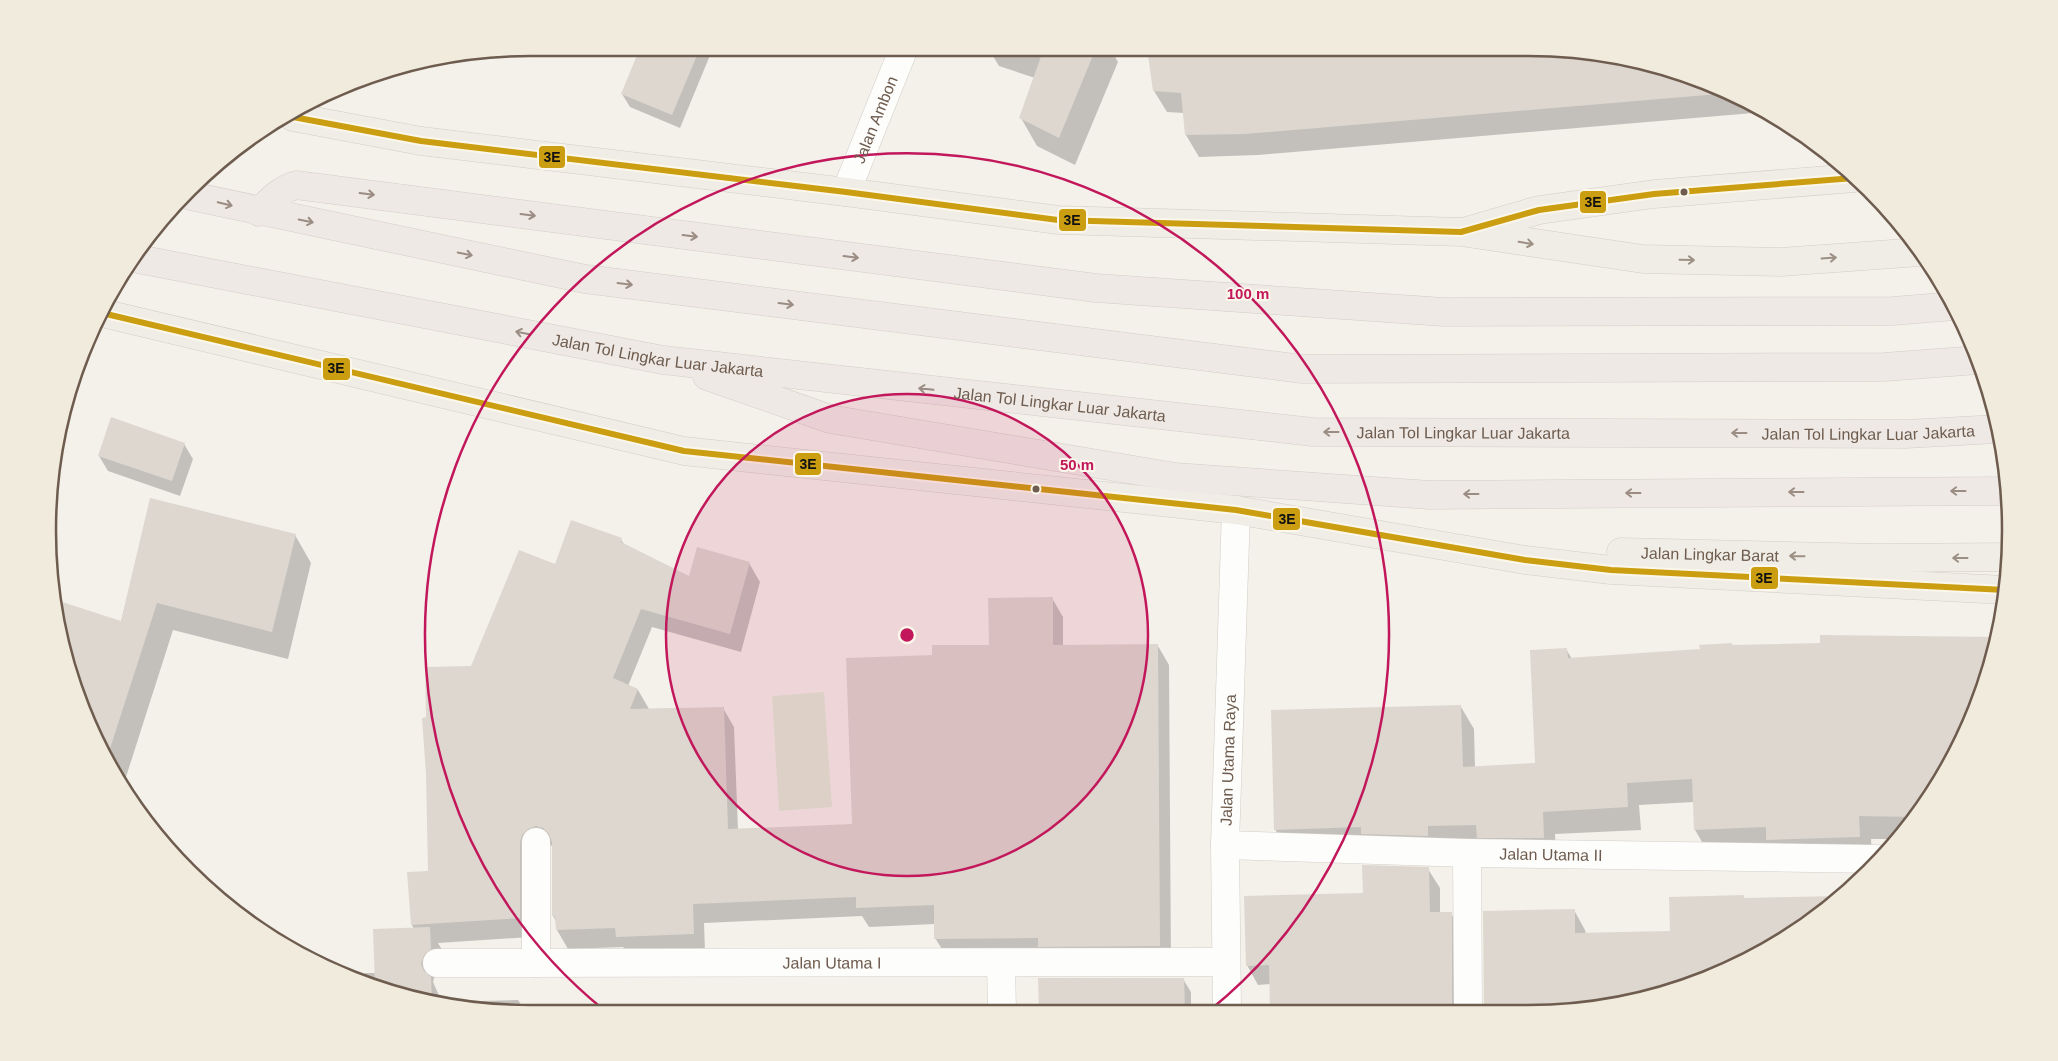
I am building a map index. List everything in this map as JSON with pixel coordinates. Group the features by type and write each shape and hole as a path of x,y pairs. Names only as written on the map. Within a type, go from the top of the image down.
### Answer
{"highway":[{"path":"259,212 280,191 296,185 1096,288 1444,312 1892,311 1945,307"},
{"path":"194,197 259,212 585,279 1302,369 1884,367 1970,361"},
{"name":"Jalan Tol Lingkar Luar Jakarta","path":"141,260 663,360 1313,432 1906,434 1991,429"},
{"path":"663,360 830,419 1175,478 1430,494 2000,491"}],"main road":[{"path":"297,118 421,141 846,192 1058,220 1460,232 1643,259 1780,262 1912,253"},
{"path":"1460,232 1549,208 1654,194 1845,179"},
{"path":"108,315 684,451 1236,510 1525,560 1611,570 1998,590"},
{"name":"Jalan Lingkar Barat","path":"1412,541 1609,552 1878,558 2001,557"}],"street":[{"name":"Jalan Ambon","path":"846,192 901,56"},
{"name":"Jalan Utama Raya","path":"1227,1005 1225,845 1236,510"},
{"path":"536,842 536,963"},
{"name":"Jalan Utama II","path":"1225,845 1468,853 1869,859"},
{"path":"1468,853 1468,1005"},
{"name":"Jalan Utama I","path":"437,962 1226,962"},
{"path":"1001,963 1002,1005"}],"green space":[{"path":"824,692 832,807 779,811 772,696"}],"building":[{"path":"637,56 697,56 672,115 621,94"},
{"path":"1041,56 1093,56 1059,138 1019,118"},
{"path":"1148,56 1528,56 1559,57 1620,65 1680,81 1714,94 1245,134 1185,135 1181,93 1153,91"},
{"path":"111,417 185,443 172,481 98,456"},
{"path":"150,498 296,534 272,632 157,603 110,749 92,712 81,683 72,653 62,602 121,621"},
{"path":"571,520 622,538 621,542 689,576 697,547 750,562 730,634 641,609 613,678 638,689 630,709 724,707 728,829 852,824 846,658 932,655 932,645 989,645 988,598 1053,597 1053,645 1158,644 1160,946 1038,947 1038,938 934,939 934,905 856,908 856,897 693,904 694,934 616,937 615,928 556,930 555,916 552,916 552,842 549,834 543,828 536,826 528,829 522,835 520,842 520,918 411,925 407,872 428,871 426,774 422,718 426,717 425,667 471,666 519,550 555,564"},
{"path":"1820,635 1990,637 1977,683 1966,712 1938,768 1922,794 1906,817 1859,816 1860,837 1766,840 1766,827 1694,830 1692,779 1627,783 1628,807 1543,812 1544,838 1477,838 1476,825 1428,826 1428,836 1361,834 1361,827 1274,830 1271,710 1461,705 1463,767 1535,763 1530,650 1567,648 1568,658 1700,649 1699,645 1732,643 1732,645 1820,643"},
{"path":"1362,865 1429,867 1430,912 1452,912 1452,1005 1270,1005 1269,965 1246,966 1244,896 1363,893"},
{"path":"1744,895 1744,898 1829,896 1791,925 1765,941 1709,969 1680,980 1620,996 1589,1001 1559,1004 1484,1005 1483,911 1575,909 1575,933 1670,931 1669,897"},
{"path":"430,927 431,949 424,955 421,964 424,971 431,977 432,995 375,979 373,929"},
{"path":"1038,978 1184,978 1185,1005 1039,1005"}],"transit line":[{"name":"3E","path":"297,118 421,141 846,192 1058,220 1461,232 1539,210 1654,194 1845,179"},
{"name":"3E","path":"108,315 684,451 1236,510 1525,560 1611,570 1998,590"}]}
